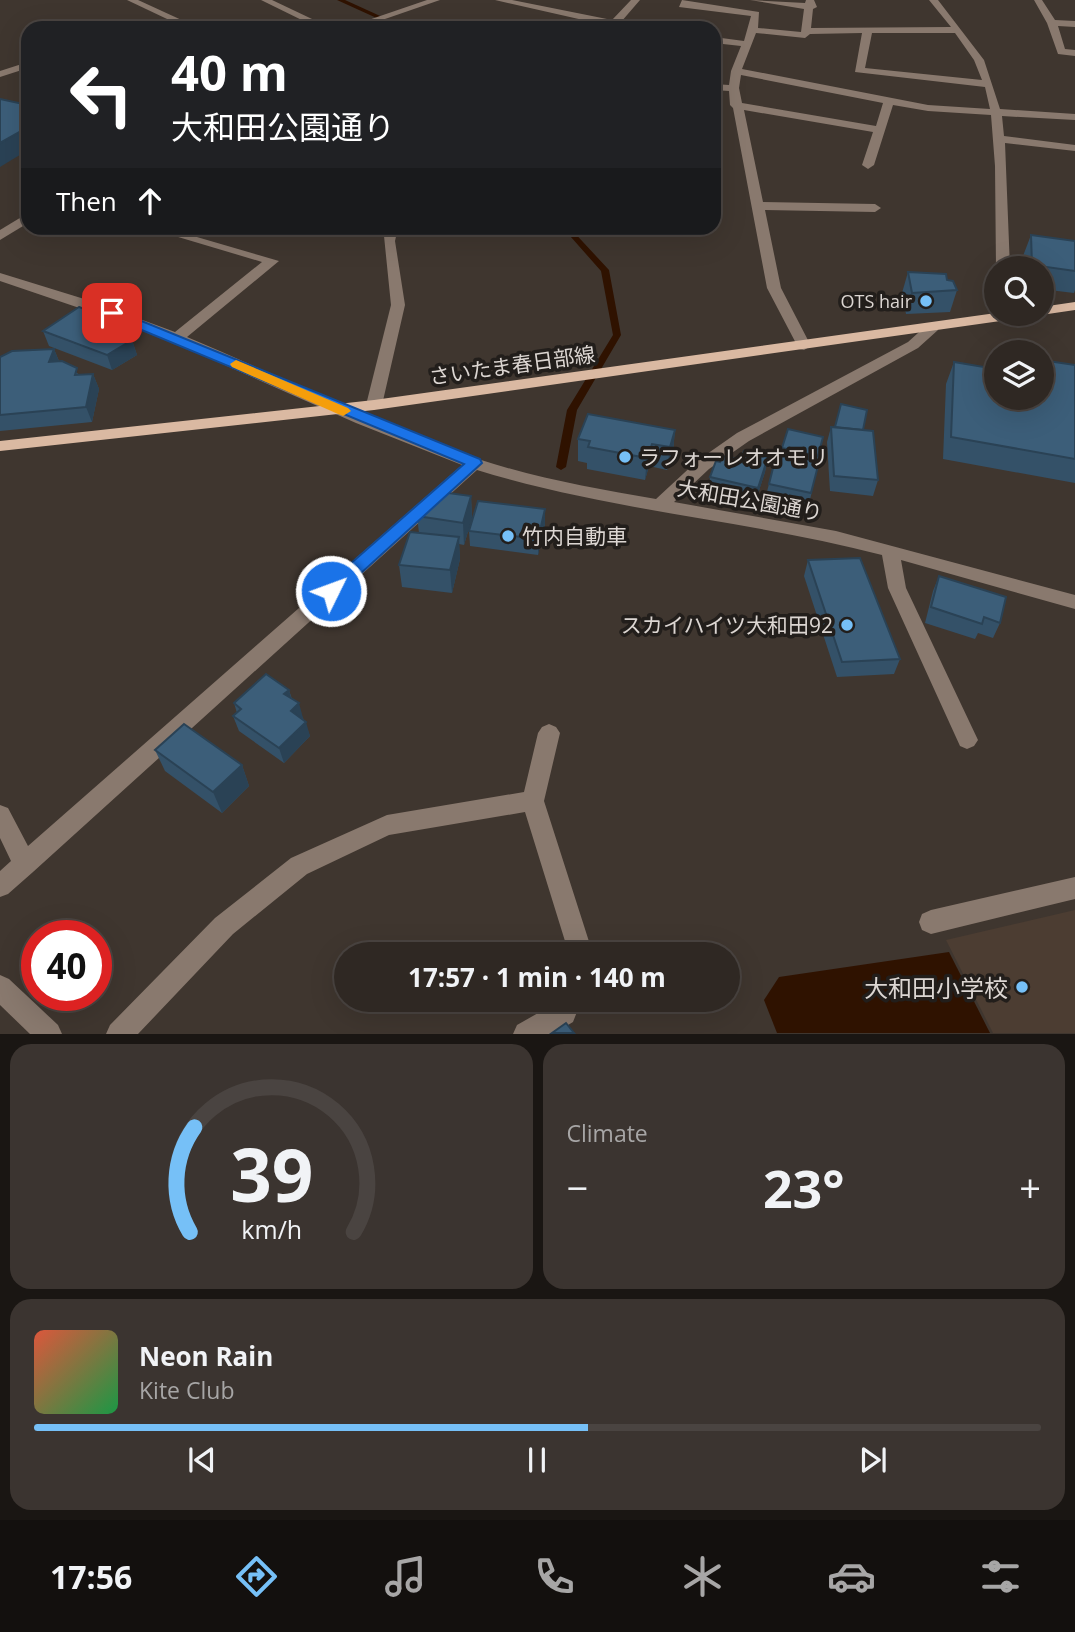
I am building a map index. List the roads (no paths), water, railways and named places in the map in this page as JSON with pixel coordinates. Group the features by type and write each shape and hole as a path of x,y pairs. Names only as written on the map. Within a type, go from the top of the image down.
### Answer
{"main road":[{"path":"1054,309 1075,306"},
{"name":"さいたま春日部線","path":"0,446 340,410 984,318"}],"street":[{"path":"131,0 178,21"},
{"path":"265,0 311,21"},
{"path":"372,21 436,0"},
{"path":"499,0 600,21"},
{"path":"617,21 636,0"},
{"path":"687,0 682,5 756,14 753,30 736,71 735,105 774,288 804,346"},
{"path":"753,30 805,35 811,3 754,0"},
{"path":"933,0 958,30 984,71 989,84 997,139 1002,256"},
{"path":"1038,0 1052,23 1061,52 1075,53"},
{"path":"1052,23 1075,24"},
{"path":"868,30 859,70 989,84"},
{"path":"806,31 958,30"},
{"path":"721,41 745,44"},
{"path":"0,74 21,67"},
{"path":"736,71 789,79 889,102 994,114 1075,117"},
{"path":"721,87 734,88"},
{"path":"868,165 889,102"},
{"path":"735,105 880,130"},
{"path":"997,139 1075,148"},
{"path":"757,206 875,208"},
{"path":"0,236 21,222"},
{"path":"177,338 272,261 191,235"},
{"path":"374,405 398,305 391,235"},
{"name":"大和田公園通り","path":"0,277 50,291 177,338 340,410 474,463 569,489 802,531 890,551 1075,602"},
{"path":"659,506 703,465 743,437 913,345 933,327"},
{"path":"0,886 474,463"},
{"path":"890,551 897,588 967,740"},
{"path":"549,733 533,800 577,942"},
{"path":"119,1034 225,926 299,866 387,825 533,800"},
{"path":"0,815 25,864"},
{"path":"931,922 1075,888"},
{"path":"0,988 49,1034"},
{"path":"526,1034 564,1012"}],"waterway":[{"path":"340,0 386,20 384,21"},
{"path":"561,467 572,410 617,335 605,270 572,235"}],"place":[{"name":"OTS hair","path":"926,301"},
{"name":"ラフォーレオオモリ","path":"625,457"},
{"name":"竹内自動車","path":"508,536"},
{"name":"スカイハイツ大和田92","path":"847,625"},
{"name":"大和田小学校","path":"1022,987"}]}
